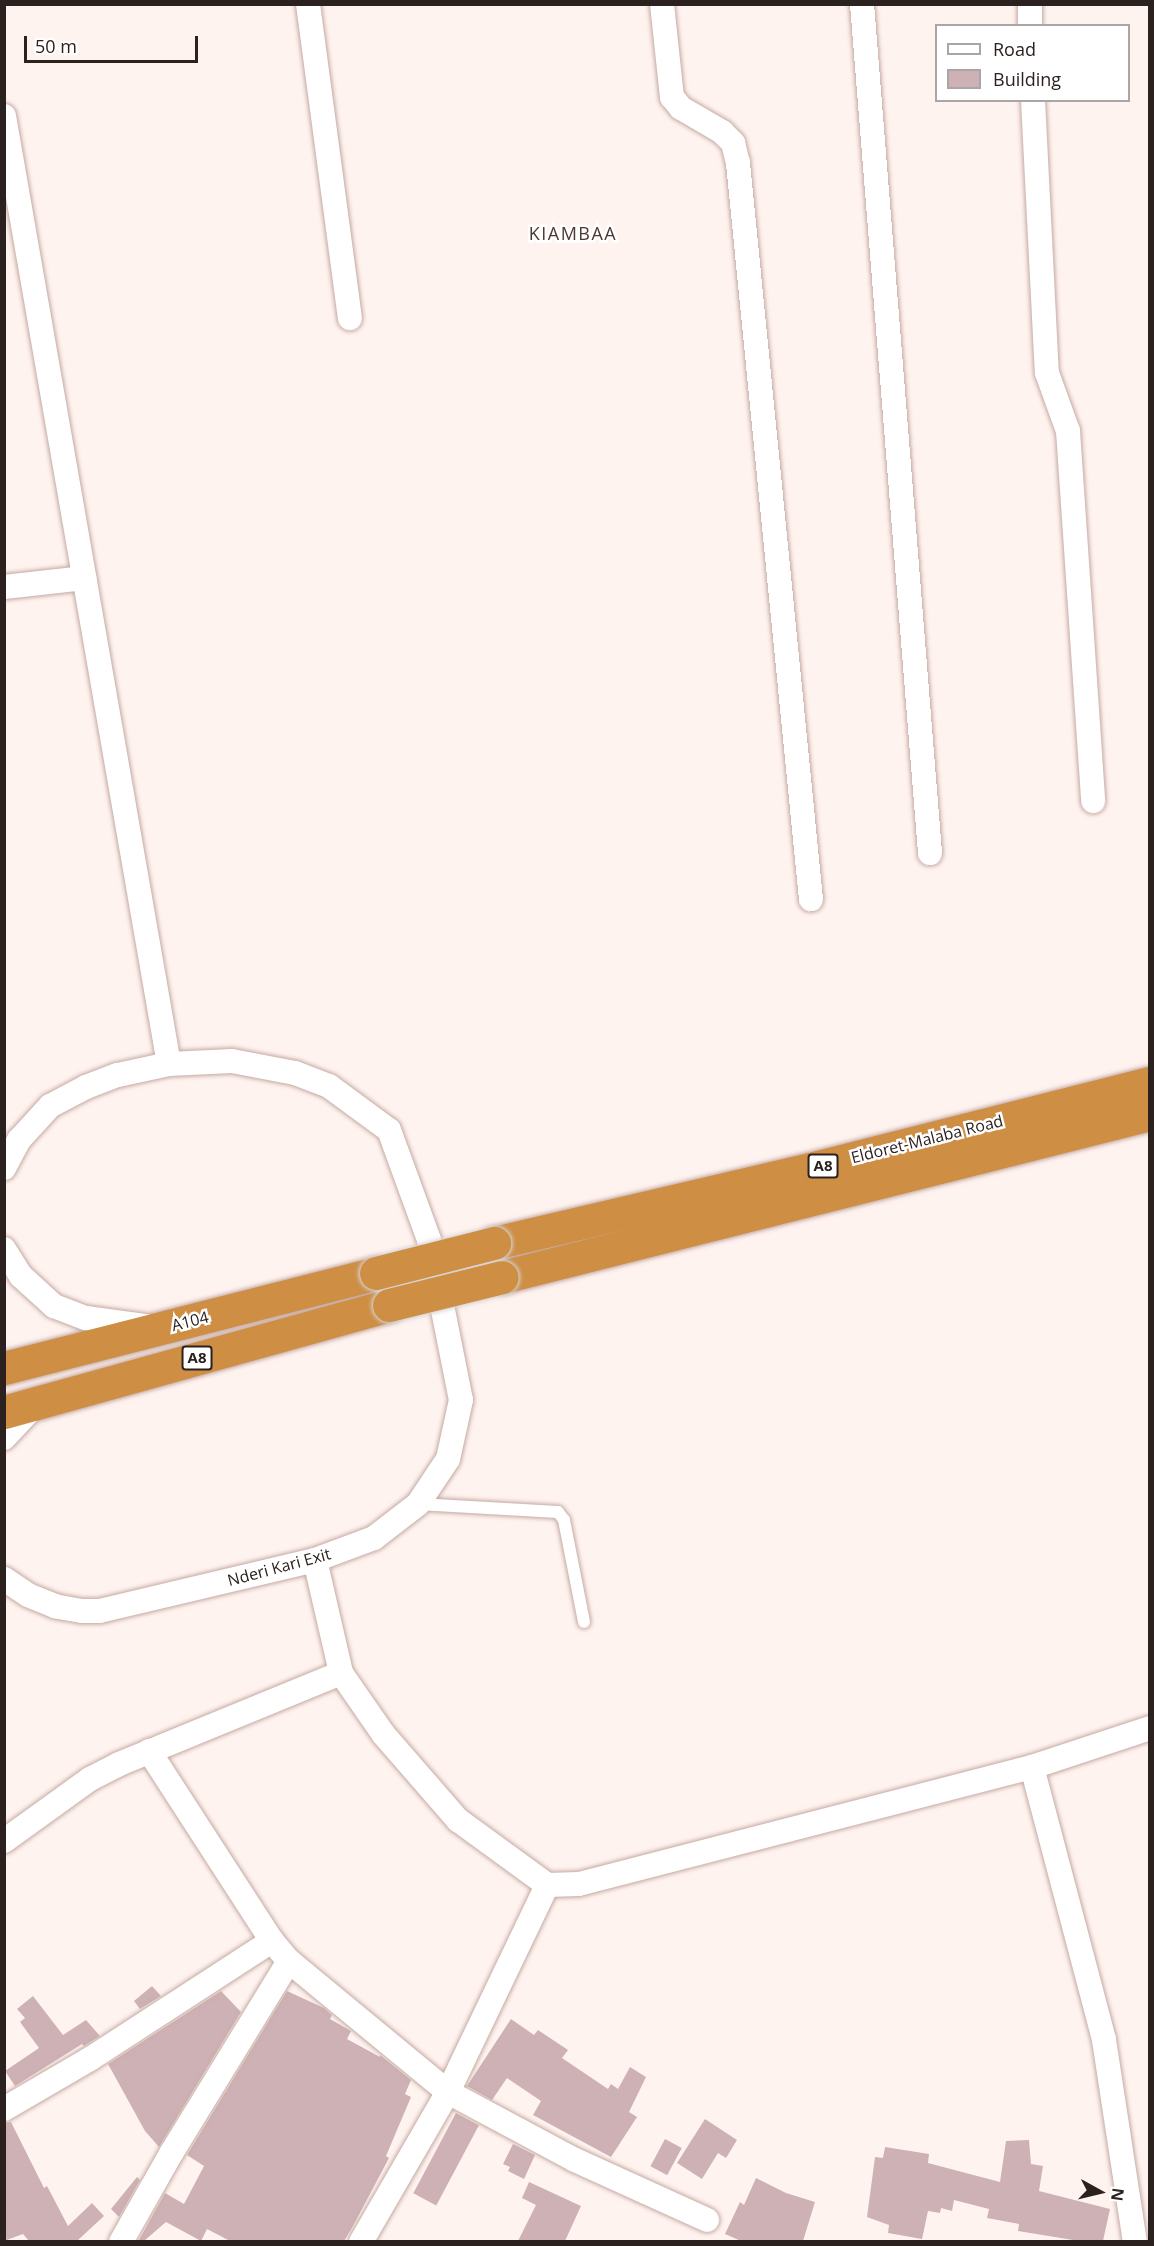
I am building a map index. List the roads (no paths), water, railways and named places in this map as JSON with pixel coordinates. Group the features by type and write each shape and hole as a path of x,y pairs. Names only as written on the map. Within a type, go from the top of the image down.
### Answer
{"highway":[{"name":"Eldoret-Malaba Road","path":"376,1273 818,1167 1149,1083"},
{"name":"Eldoret-Malaba Road","path":"37,1403 389,1305 1149,1114"},
{"name":"A104","path":"4,1368 376,1273"},
{"name":"A8","path":"4,1412 37,1403"}],"street":[{"path":"308,4 350,318"},
{"path":"662,4 672,97 681,108 705,121 733,143 738,163 811,899"},
{"path":"862,4 930,853"},
{"path":"1030,4 1030,24"},
{"path":"1033,102 1047,374 1068,431 1092,801"},
{"path":"4,116 169,1064 118,1075 86,1087 50,1106 19,1140 4,1168"},
{"path":"4,587 84,578"},
{"name":"Nderi Kari Exit","path":"4,1579 28,1595 55,1606 99,1611 315,1560 374,1538 418,1504 448,1459 461,1400 429,1240 389,1130 329,1086 295,1073 232,1061 208,1060 169,1064"},
{"path":"4,1249 21,1276 54,1306 97,1320 164,1328"},
{"path":"4,1438 37,1403"},
{"path":"315,1560 341,1673 384,1735 458,1820 547,1885 579,1884 1032,1767 1149,1728"},
{"path":"4,1841 90,1779 149,1751 341,1673"},
{"path":"149,1751 272,1941 289,1961 448,2092 575,2160 707,2220"},
{"path":"1032,1767 1104,2040 1135,2233"},
{"path":"361,2241 448,2092 547,1885"},
{"path":"4,2109 90,2060 272,1941"},
{"path":"122,2241 172,2152 289,1961"}],"lane":[{"path":"418,1504 558,1512 564,1520 584,1622"}],"district":[{"name":"KIAMBAA","path":"573,233"}]}
